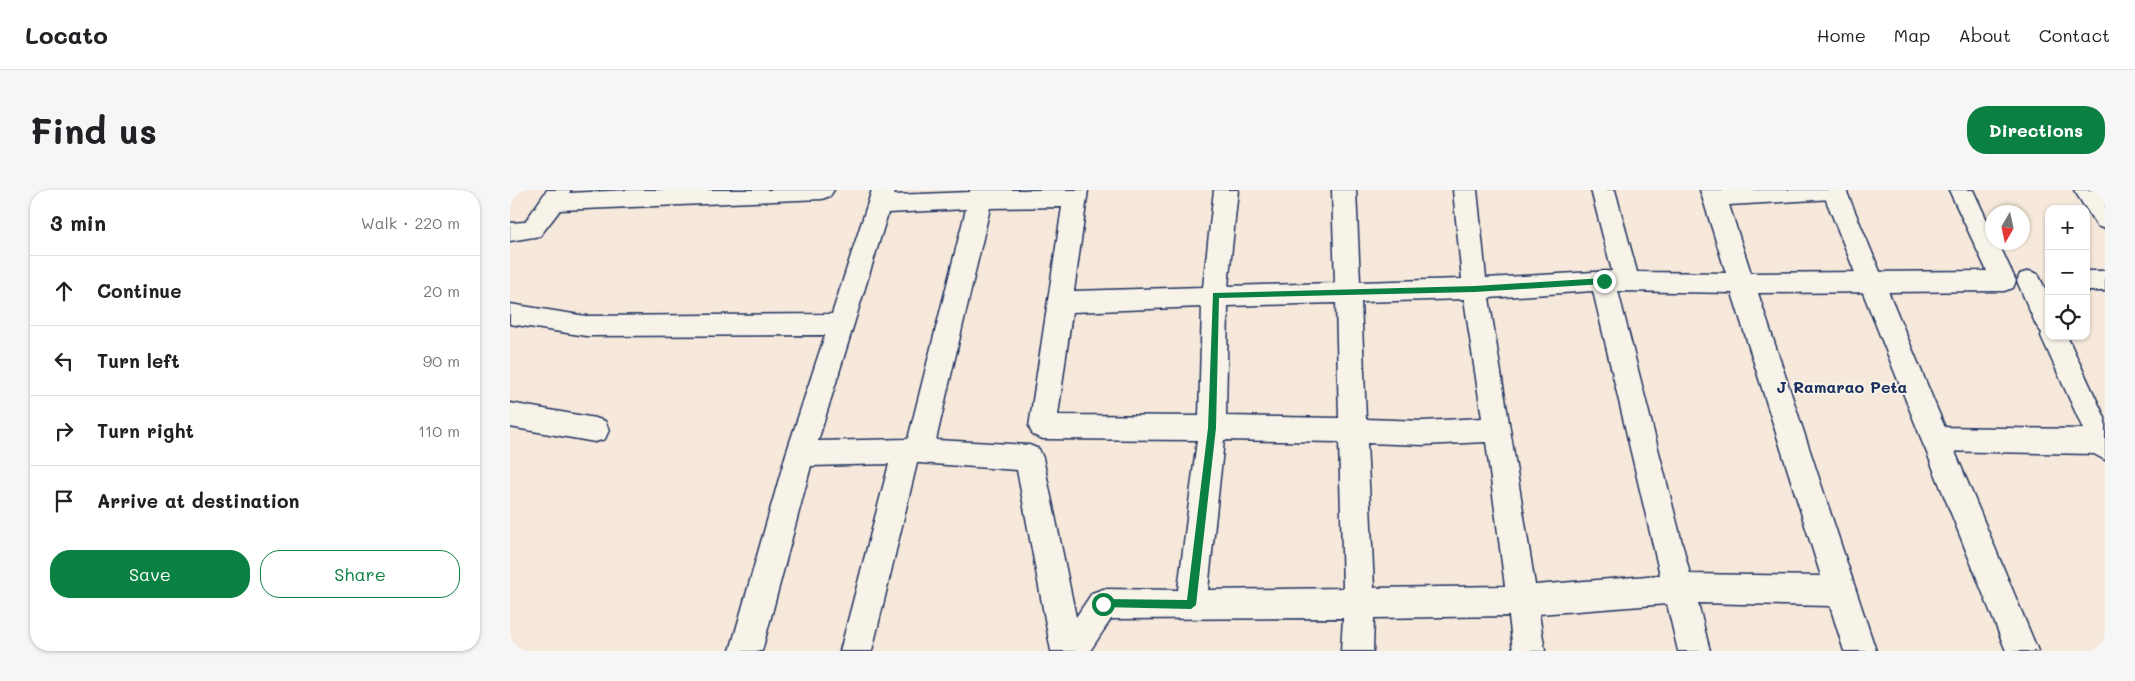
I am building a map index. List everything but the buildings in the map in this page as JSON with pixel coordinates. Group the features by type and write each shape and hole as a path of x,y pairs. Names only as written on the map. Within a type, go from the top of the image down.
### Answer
{"street":[{"path":"510,232 532,230 556,196 822,190"},
{"path":"1191,605 1212,428 1216,267 1226,190"},
{"path":"1344,190 1359,603 1357,651"},
{"path":"1465,190 1475,289 1498,429 1529,651"},
{"path":"1603,190 1615,281 1679,588 1694,651"},
{"path":"1860,651 1713,193 1834,190 2022,651"},
{"path":"1961,190 2004,281"},
{"path":"2086,190 2105,220"},
{"path":"746,651 800,454 881,198 1076,194 1043,427 1353,430 1423,433 1498,429"},
{"path":"856,651 981,195"},
{"path":"1060,302 1475,289 1615,281 1743,283 2039,281 2045,307"},
{"path":"2090,281 2105,281"},
{"path":"510,314 586,326 840,324"},
{"path":"1936,439 2104,444 2056,340"},
{"path":"510,415 595,430"},
{"path":"800,454 912,451 1029,458 1067,651"},
{"path":"1071,651 1103,604 1191,605 1522,601 1679,588 1841,591"}],"district":[{"name":"J Ramarao Peta","path":"1842,386"}],"route":[{"path":"1103,604 1191,605 1212,428 1216,296 1475,289 1604,281"}]}
